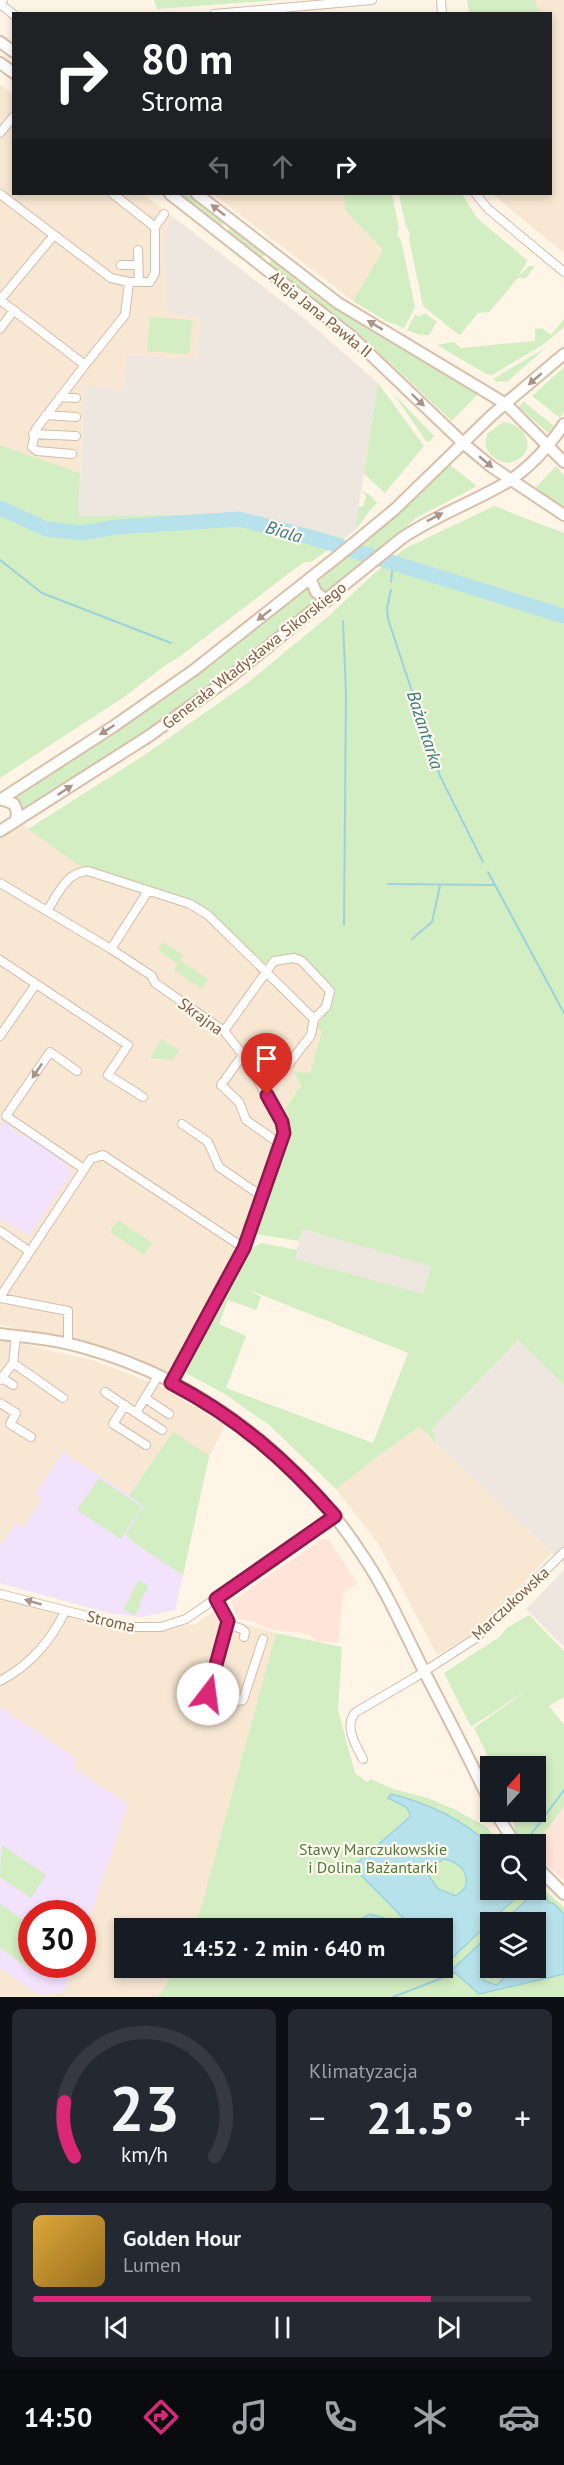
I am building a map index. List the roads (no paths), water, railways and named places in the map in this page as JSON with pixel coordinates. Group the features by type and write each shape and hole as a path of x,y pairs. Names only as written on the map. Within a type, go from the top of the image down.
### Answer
{"main road":[{"name":"Aleja Jana Pawła II","path":"171,195 351,336 464,444 509,480"},
{"name":"Aleja Jana Pawła II","path":"198,195 338,303 506,404 548,444"},
{"name":"Generała Władysława Sikorskiego","path":"0,799 114,726 194,670 338,557 394,510 492,415 564,354"},
{"name":"Generała Władysława Sikorskiego","path":"0,831 149,736 228,679 327,601 387,550 427,521 509,480 523,470 564,424"},
{"path":"548,444 564,462"},
{"path":"509,480 564,515"},
{"path":"310,578 316,592 327,601"},
{"path":"0,799 10,801 16,808 16,821"},
{"path":"0,1334 68,1343 110,1356 158,1376 210,1404 257,1438 296,1472 335,1516 375,1574 480,1783"},
{"path":"546,1876 564,1894"}],"street":[{"path":"3,0 0,4 12,13"},
{"path":"237,12 372,0"},
{"path":"0,133 12,118"},
{"path":"0,194 111,278 129,282 150,282 155,273 155,227 164,214"},
{"path":"114,195 155,227"},
{"path":"477,195 487,208 564,272"},
{"path":"54,235 0,300 85,365"},
{"path":"138,250 139,282"},
{"path":"121,265 138,265"},
{"path":"72,454 37,451 32,447 33,434 125,315 129,282"},
{"path":"0,329 14,310"},
{"path":"60,397 76,398"},
{"path":"46,415 76,417"},
{"path":"33,434 76,436"},
{"path":"47,911 68,879 76,872 88,871 190,904 208,915 314,1018"},
{"name":"Skrajna","path":"0,883 152,976 155,983 224,1031 243,1055 282,1122 284,1133 244,1248 171,1383"},
{"path":"111,949 148,891"},
{"path":"224,1031 274,961 294,958 302,961 330,991 326,1007 314,1018 311,1035 288,1065"},
{"path":"0,960 128,1045 108,1075 143,1096"},
{"path":"0,1036 3,1024 36,984"},
{"path":"77,1071 50,1052 6,1116 84,1168"},
{"path":"243,1055 221,1086 231,1092 239,1102 246,1120 280,1144"},
{"path":"182,1124 208,1142 219,1167 263,1197"},
{"path":"68,1343 68,1311 0,1297 91,1159 103,1155 244,1248"},
{"path":"0,1232 29,1251"},
{"path":"13,1385 1,1379 13,1363 16,1336"},
{"path":"13,1363 63,1398"},
{"path":"136,1413 158,1376"},
{"path":"105,1392 162,1430"},
{"path":"145,1398 169,1414"},
{"path":"0,1403 16,1413 10,1425 31,1437"},
{"path":"125,1405 112,1424 146,1445"},
{"name":"Stroma","path":"0,1594 130,1627 152,1628 178,1623 335,1516"},
{"name":"Marczukowska","path":"363,1759 350,1728 352,1715 483,1632 564,1552"},
{"path":"203,1715 228,1617 216,1599"},
{"path":"0,1681 29,1662 61,1621 65,1611"},
{"path":"227,1624 242,1629 245,1632 244,1637"},
{"path":"208,1694 234,1702 243,1700 263,1639"}],"water":[{"path":"391,1794 418,1802 456,1820 480,1837 480,1900 513,1900 501,1912 480,1912 480,1932 453,1957 453,1918 403,1918 355,1869 357,1863 410,1817 406,1807 388,1798","holes":["444,1859 459,1865 465,1873 466,1882 465,1888 456,1896 438,1889 429,1876 432,1867"]},
{"path":"546,1896 549,1903 553,1903 564,1914 564,1974 479,1994 453,1969 480,1943 480,1978 484,1981 497,1985 504,1978 546,1978 546,1912 514,1912 526,1900 546,1900"},
{"path":"370,1914 384,1918 363,1918"}],"waterway":[{"name":"Biala","path":"0,508 46,529 82,533 117,527 239,519 310,537 564,616"},
{"path":"0,560 42,593 171,643"},
{"name":"Bażantarka","path":"391,582 393,564"},
{"name":"Bażantarka","path":"391,590 387,608 388,619 440,776 483,862"},
{"path":"343,621 346,693 344,925"},
{"name":"Bażantarka","path":"488,872 564,1013"},
{"path":"388,884 495,885"},
{"path":"412,939 432,922 440,886"},
{"name":"Bażantarka","path":"531,1834 564,1790"},
{"name":"Bażantarka","path":"393,1997 455,1973"}],"park label":[{"name":"Stawy Marczukowskie i Dolina Bażantarki","path":"373,1858"}]}
